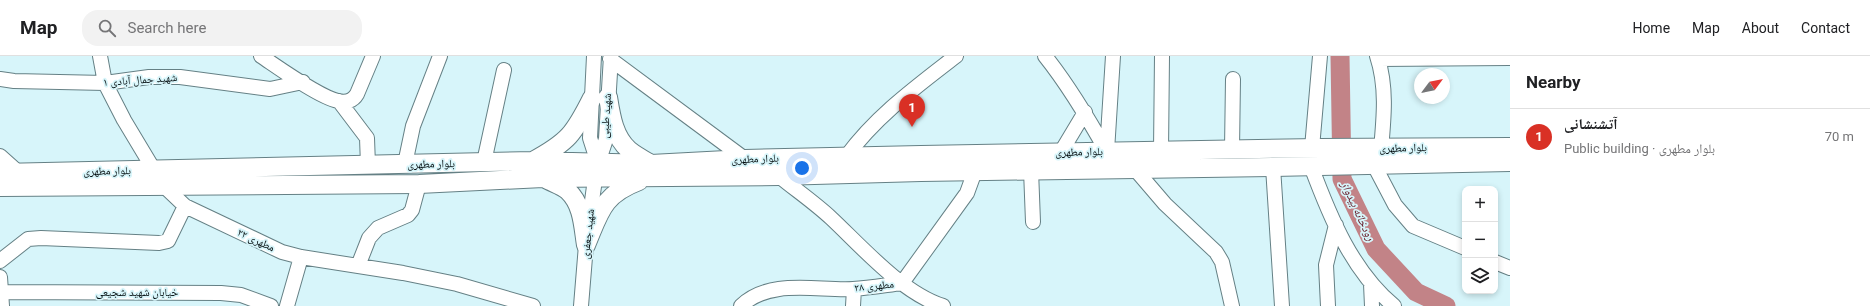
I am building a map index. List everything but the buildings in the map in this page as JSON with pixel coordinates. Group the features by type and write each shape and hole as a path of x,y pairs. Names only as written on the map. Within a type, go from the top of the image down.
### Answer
{"main road":[{"path":"600,98 619,136 628,150 649,171 615,192 603,205 586,245 579,207 575,199 568,190 534,170 569,137 600,98"},
{"name":"بلوار مطهری","path":"1369,157 1510,147"},
{"name":"بلوار مطهری","path":"0,188 419,184 534,170 649,171 779,176 1061,152 1316,148 1339,157"},
{"name":"بلوار مطهری","path":"649,171 745,159 846,157 921,163 975,171 1315,166 1339,157 1510,162"},
{"name":"بلوار مطهری","path":"0,173 484,162 534,170"}],"street":[{"path":"100,56 105,83 124,120 154,170"},
{"path":"261,56 325,96 347,102 354,99 358,94 373,56"},
{"path":"405,164 413,126 440,56"},
{"name":"شهید طیبی","path":"594,56 606,139 596,171"},
{"path":"846,157 860,138 903,96 956,56"},
{"path":"1046,56 1064,79 1085,112 1107,152"},
{"path":"1107,152 1113,56"},
{"path":"1161,151 1162,56"},
{"path":"1316,148 1320,56"},
{"path":"611,57 745,159"},
{"name":"شهید طیبی","path":"600,98 611,57"},
{"path":"1462,247 1414,226 1395,205 1369,157 1385,103 1377,58 1510,58"},
{"path":"484,162 504,70"},
{"name":"شهید جمال آبادی ۱","path":"0,78 14,81 105,83 149,77 180,76 270,89 303,82"},
{"path":"1232,149 1233,79"},
{"path":"339,101 367,138 368,165"},
{"path":"1061,152 1085,112"},
{"path":"0,156 19,173"},
{"path":"1315,166 1325,203 1346,245 1371,284 1394,306"},
{"path":"1273,167 1282,306"},
{"path":"1136,168 1165,204 1216,252 1222,262 1232,306"},
{"path":"1031,170 1033,222"},
{"name":"شهید جعفری","path":"581,306 586,245 596,171"},
{"name":"مطهری ۲۸","path":"741,306 764,292 782,288 854,289 902,283 967,193 975,171"},
{"path":"779,176 830,217 868,255 902,283 936,304 943,306"},
{"path":"358,266 369,238 378,228 408,214 412,210 419,184"},
{"name":"مطهری ۲۲","path":"164,187 185,206 282,252 301,257 403,273 457,284 533,306"},
{"path":"0,261 28,239 40,238 159,243 168,241 185,206"},
{"path":"1328,306 1326,264 1336,226"},
{"path":"287,306 301,257"},
{"path":"1498,263 1510,268"},
{"path":"0,278 1,296"},
{"path":"1371,284 1372,306"},
{"path":"853,306 854,289"},
{"name":"خیابان شهید شجیعی","path":"1,296 124,299 221,292 241,295 267,305"}],"waterway":[{"name":"رودخانه بیدواز","path":"1340,56 1342,179 1376,249 1416,292 1446,306"}],"place":[{"name":"آتشنشانی","path":"912,127"}]}
